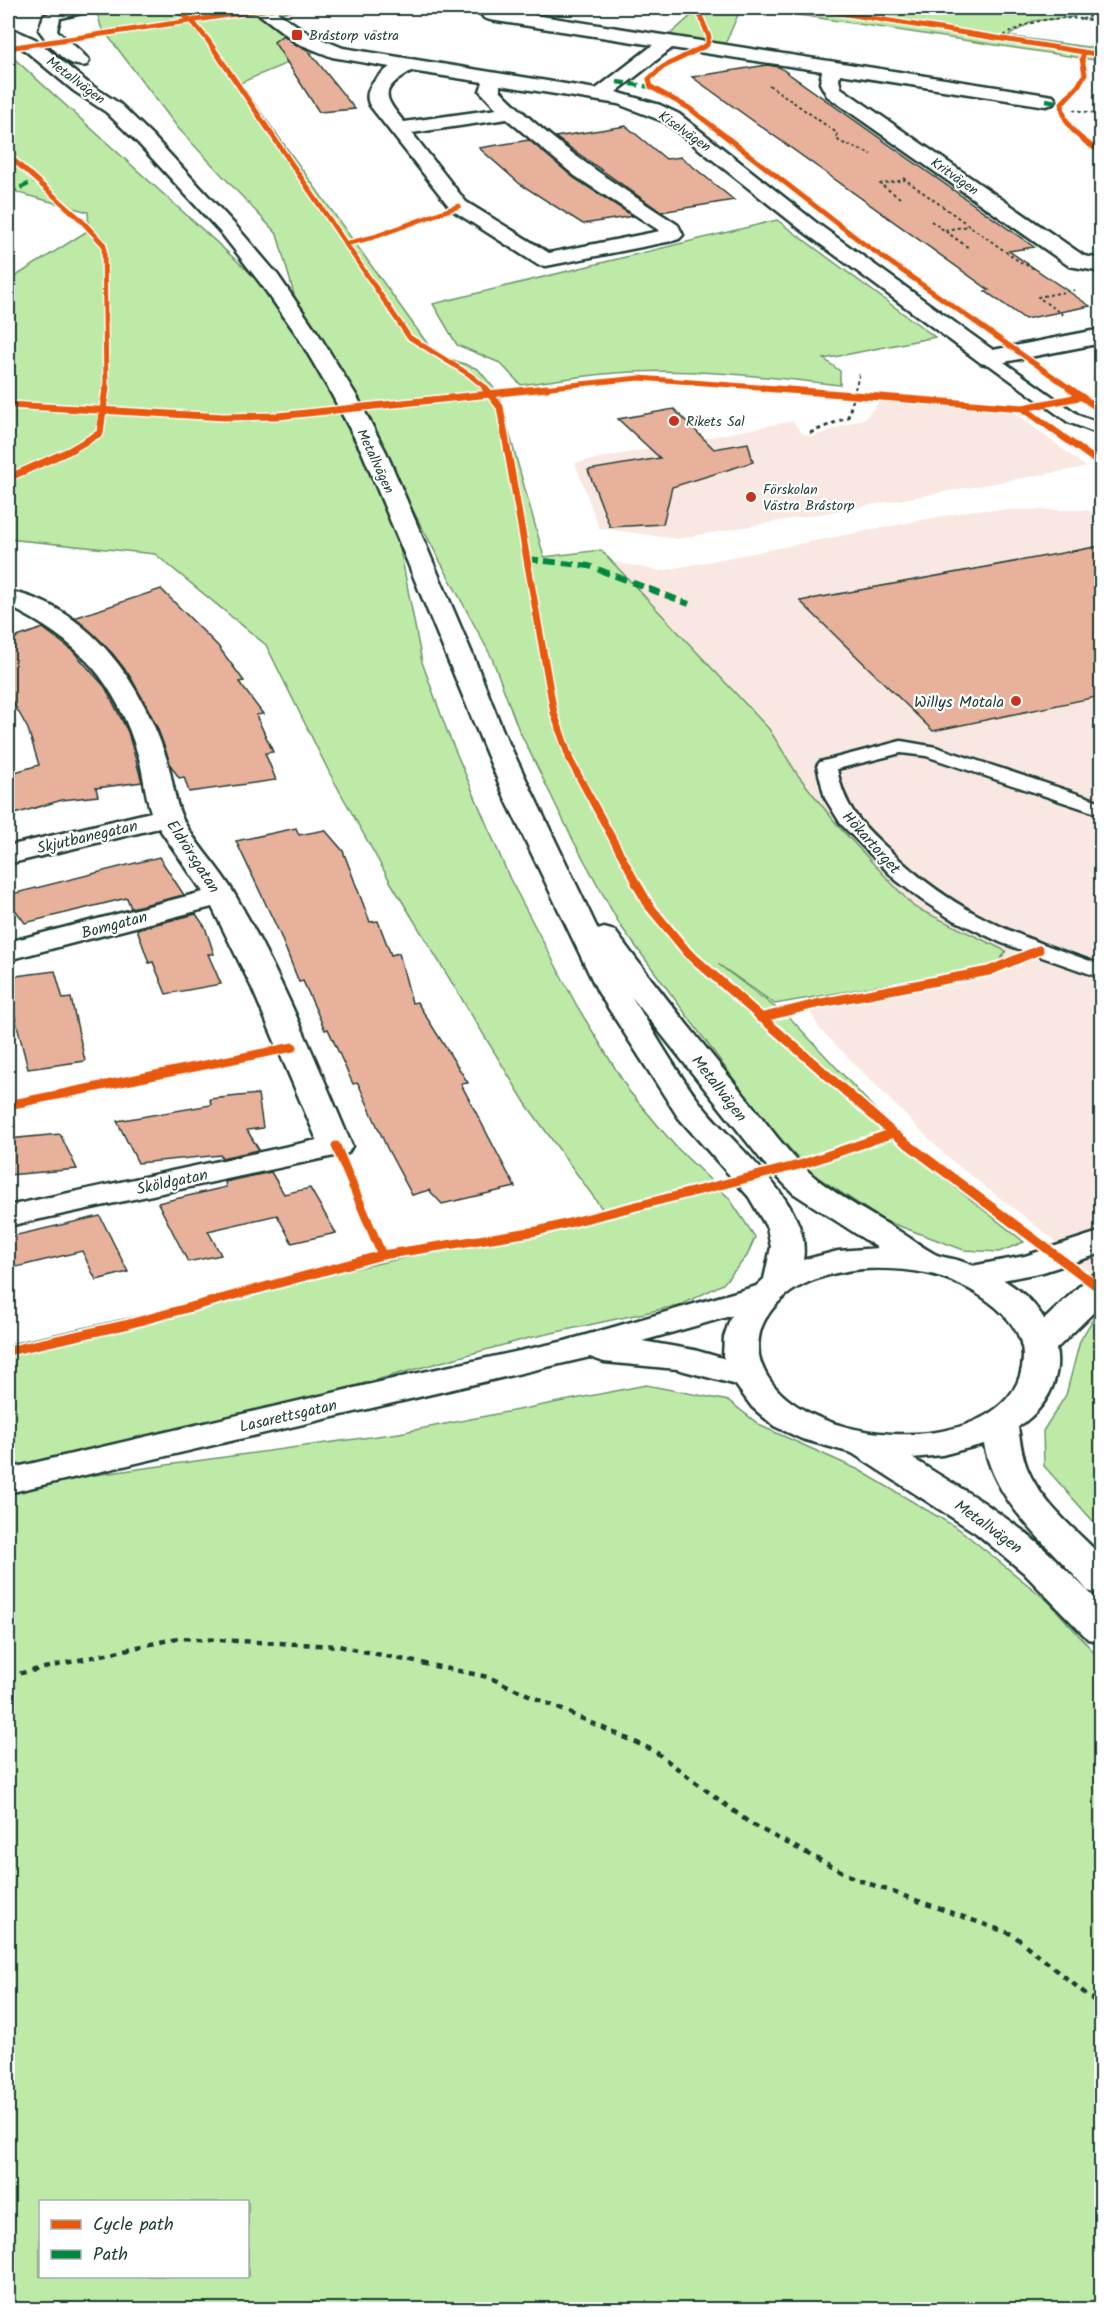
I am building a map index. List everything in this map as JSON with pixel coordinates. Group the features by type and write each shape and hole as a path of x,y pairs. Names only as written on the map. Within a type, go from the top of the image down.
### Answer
{"street":[{"path":"8,28 80,8"},
{"name":"Kiselvägen","path":"260,8 304,39 320,47 407,65 601,95 642,105 672,118 811,228 989,358"},
{"name":"Metallvägen","path":"59,13 48,30 51,36 102,83 108,91 113,108"},
{"path":"490,14 1046,100"},
{"name":"Metallvägen","path":"8,33 28,43 81,87 113,108 188,183 269,279 308,335 344,395 374,452 489,731 614,992 689,1110 763,1192 784,1228 788,1247 773,1289"},
{"path":"601,95 668,42"},
{"path":"407,65 387,78 378,87 375,95 378,103 459,206 546,260 672,235 671,229 582,172 511,113 490,91 490,86 495,79"},
{"name":"Kritvägen","path":"833,68 828,79 829,87 834,92 1077,261 1101,266"},
{"path":"399,129 511,113"},
{"path":"989,358 1101,336"},
{"name":"Eldrörsgatan","path":"16,601 43,612 62,624 98,653 118,682 140,723 152,757 167,817 221,896 257,967 336,1146"},
{"name":"Skjutbanegatan","path":"8,855 167,817"},
{"name":"Metallvägen","path":"554,868 640,987 775,1155 805,1186 838,1209 929,1263"},
{"name":"Bomgatan","path":"8,951 221,896"},
{"name":"Sköldgatan","path":"8,1216 336,1146"},
{"path":"968,1276 1031,1265 1101,1241"},
{"name":"Lasarettsgatan","path":"8,1481 414,1385 569,1351 773,1289 824,1264 850,1260 902,1259 929,1263"},
{"path":"773,1289 752,1309 743,1326 740,1342 742,1360 748,1377 773,1406 791,1419 820,1432 860,1444 910,1448 935,1445 959,1440 999,1424 1017,1410 1030,1395 1038,1379 1041,1362 1039,1345 1033,1328 1022,1313 989,1286 968,1276 929,1263"},
{"path":"1039,1345 1101,1284"},
{"name":"Lasarettsgatan","path":"569,1351 641,1351 704,1362 748,1377"},
{"path":"999,1424 1010,1470 1027,1500 1080,1555 1101,1582"},
{"name":"Metallvägen","path":"860,1444 924,1481 984,1521 1027,1554 1101,1629"}],"lane":[{"path":"989,358 1074,419 1101,430"},
{"name":"Hökartorget","path":"1101,809 930,751 901,747 827,766 835,799 849,822 917,888 939,905 980,927 1101,972"}],"path":[{"path":"867,17 893,8"},
{"path":"1083,19 1101,12"},
{"path":"999,39 1015,29 1046,18 1101,22"},
{"path":"1070,109 1101,114"},
{"path":"900,198 880,184 905,180"},
{"path":"931,221 969,249"},
{"path":"944,230 969,226"},
{"path":"1073,314 1063,316 1038,297 1076,290"},
{"path":"810,433 848,417 860,372"},
{"path":"8,1676 178,1638 338,1646 488,1677 653,1750 751,1824 856,1879 1012,1934 1101,2007"}],"shaded area":[{"name":"Förskolan Västra Bråstorp","path":"880,401 1014,412 1086,467 677,539 599,528 575,463 793,421 802,433 812,437 865,418"},
{"path":"974,510 1084,510 1101,513 1101,1299 1053,1239 947,1157 820,1029 734,876 571,553 660,571"}],"green space":[{"path":"96,8 310,8 274,14 323,48 240,83 434,353 478,369 498,393 544,557 601,550 769,729 797,774 839,827 914,907 1006,951 997,965 775,1004 718,964 792,1020 926,1164 1024,1242 999,1252 964,1250 883,1220 814,1175 767,1124 620,925 574,842 518,728 492,658 381,451 422,662 447,731 510,879 577,1006 629,1091 676,1147 729,1198 755,1237 747,1256 723,1284 681,1305 529,1338 8,1481 8,1344 606,1214 526,1104 391,883 330,774 266,645 155,554 8,539 8,281 89,230 88,212 19,193 8,184 8,53 301,319 277,234 178,128 101,27"},
{"path":"689,8 741,8 723,49 668,36 693,14"},
{"path":"753,8 1080,8 1074,17 1033,21 1008,36 1101,49 1101,61"},
{"path":"777,220 935,337 824,359 840,371 840,385 728,374 644,371 521,385 500,363 457,345 433,304"},
{"path":"1101,1305 1101,1530 1044,1466 1043,1431 1066,1395 1080,1341"},
{"path":"646,1385 729,1401 761,1426 859,1470 959,1529 1049,1602 1101,1660 1101,2309 8,2309 8,1487 399,1433"}],"building":[{"path":"283,35 296,45 308,50 355,109 319,112 274,42"},
{"path":"767,65 779,67 1034,247 1009,251 1090,306 1025,319 985,291 989,290 692,77"},
{"path":"626,126 666,159 681,157 734,200 661,212 555,137"},
{"path":"529,140 574,178 633,216 583,224 520,184 479,148"},
{"path":"674,409 714,449 748,443 753,462 672,487 663,524 610,527 588,470 660,458 618,419"},
{"path":"1101,546 1101,696 933,731 800,601"},
{"path":"161,589 218,646 244,681 239,682 263,714 256,715 273,752 265,753 276,780 189,792 184,777 179,778 171,766 157,727 130,676 112,653 74,618"},
{"path":"43,628 73,651 105,687 128,732 142,782 96,788 98,796 62,800 8,816 8,774 39,765 28,729 8,693 8,640"},
{"path":"296,828 299,835 325,830 343,851 370,922 378,921 391,955 399,953 412,1003 417,1002 468,1083 461,1084 515,1187 442,1204 429,1190 412,1195 387,1148 358,1083 353,1084 303,981 299,982 279,932 236,841"},
{"path":"159,857 184,895 131,908 127,898 25,923 8,900 8,895"},
{"path":"196,914 205,927 214,954 208,954 221,984 166,994 153,962 149,963 137,929"},
{"path":"55,971 63,999 71,998 85,1061 28,1069 8,989 8,977"},
{"path":"258,1094 263,1128 247,1130 259,1150 221,1158 221,1155 138,1163 117,1121 211,1105 210,1099"},
{"path":"60,1134 77,1169 8,1175 8,1139"},
{"path":"271,1172 284,1194 310,1188 336,1233 292,1243 277,1215 208,1231 221,1255 188,1262 158,1203 226,1187 225,1182"},
{"path":"100,1216 128,1272 96,1280 82,1251 8,1269 8,1237"}],"marked path":[{"path":"451,8 490,14"},
{"path":"617,82 651,87"},
{"path":"1046,100 1062,103"},
{"path":"8,193 38,180"},
{"path":"527,559 589,566 689,604"},
{"path":"8,599 17,601"}],"cycle path":[{"path":"171,8 191,20 207,39 409,337 481,383 500,407 554,713 570,760 650,907 688,953 893,1133 1102,1290"},
{"path":"8,48 276,8"},
{"path":"697,8 709,37 707,45 656,72 649,79 651,87 689,108 864,244 1102,411"},
{"path":"809,8 1102,55"},
{"path":"1084,52 1082,59 1085,74 1078,86 1062,103 1062,111 1074,132 1102,153"},
{"path":"8,155 80,219 104,245 107,376 105,410 100,433 69,451 8,478"},
{"path":"345,244 374,237 459,206"},
{"path":"8,405 224,417 278,416 639,378 1023,408 1079,397"},
{"path":"1023,408 1102,465"},
{"path":"760,1018 816,1004 989,971 1039,950"},
{"path":"8,1105 293,1047"},
{"path":"8,1351 125,1325 382,1255 537,1231 803,1164 893,1133"},
{"path":"336,1146 382,1255"}],"place":[{"name":"Bråstorp västra","path":"297,35"},
{"name":"Rikets Sal","path":"674,421"},
{"name":"Förskolan Västra Bråstorp","path":"751,497"},
{"name":"Willys Motala","path":"1016,701"}]}
